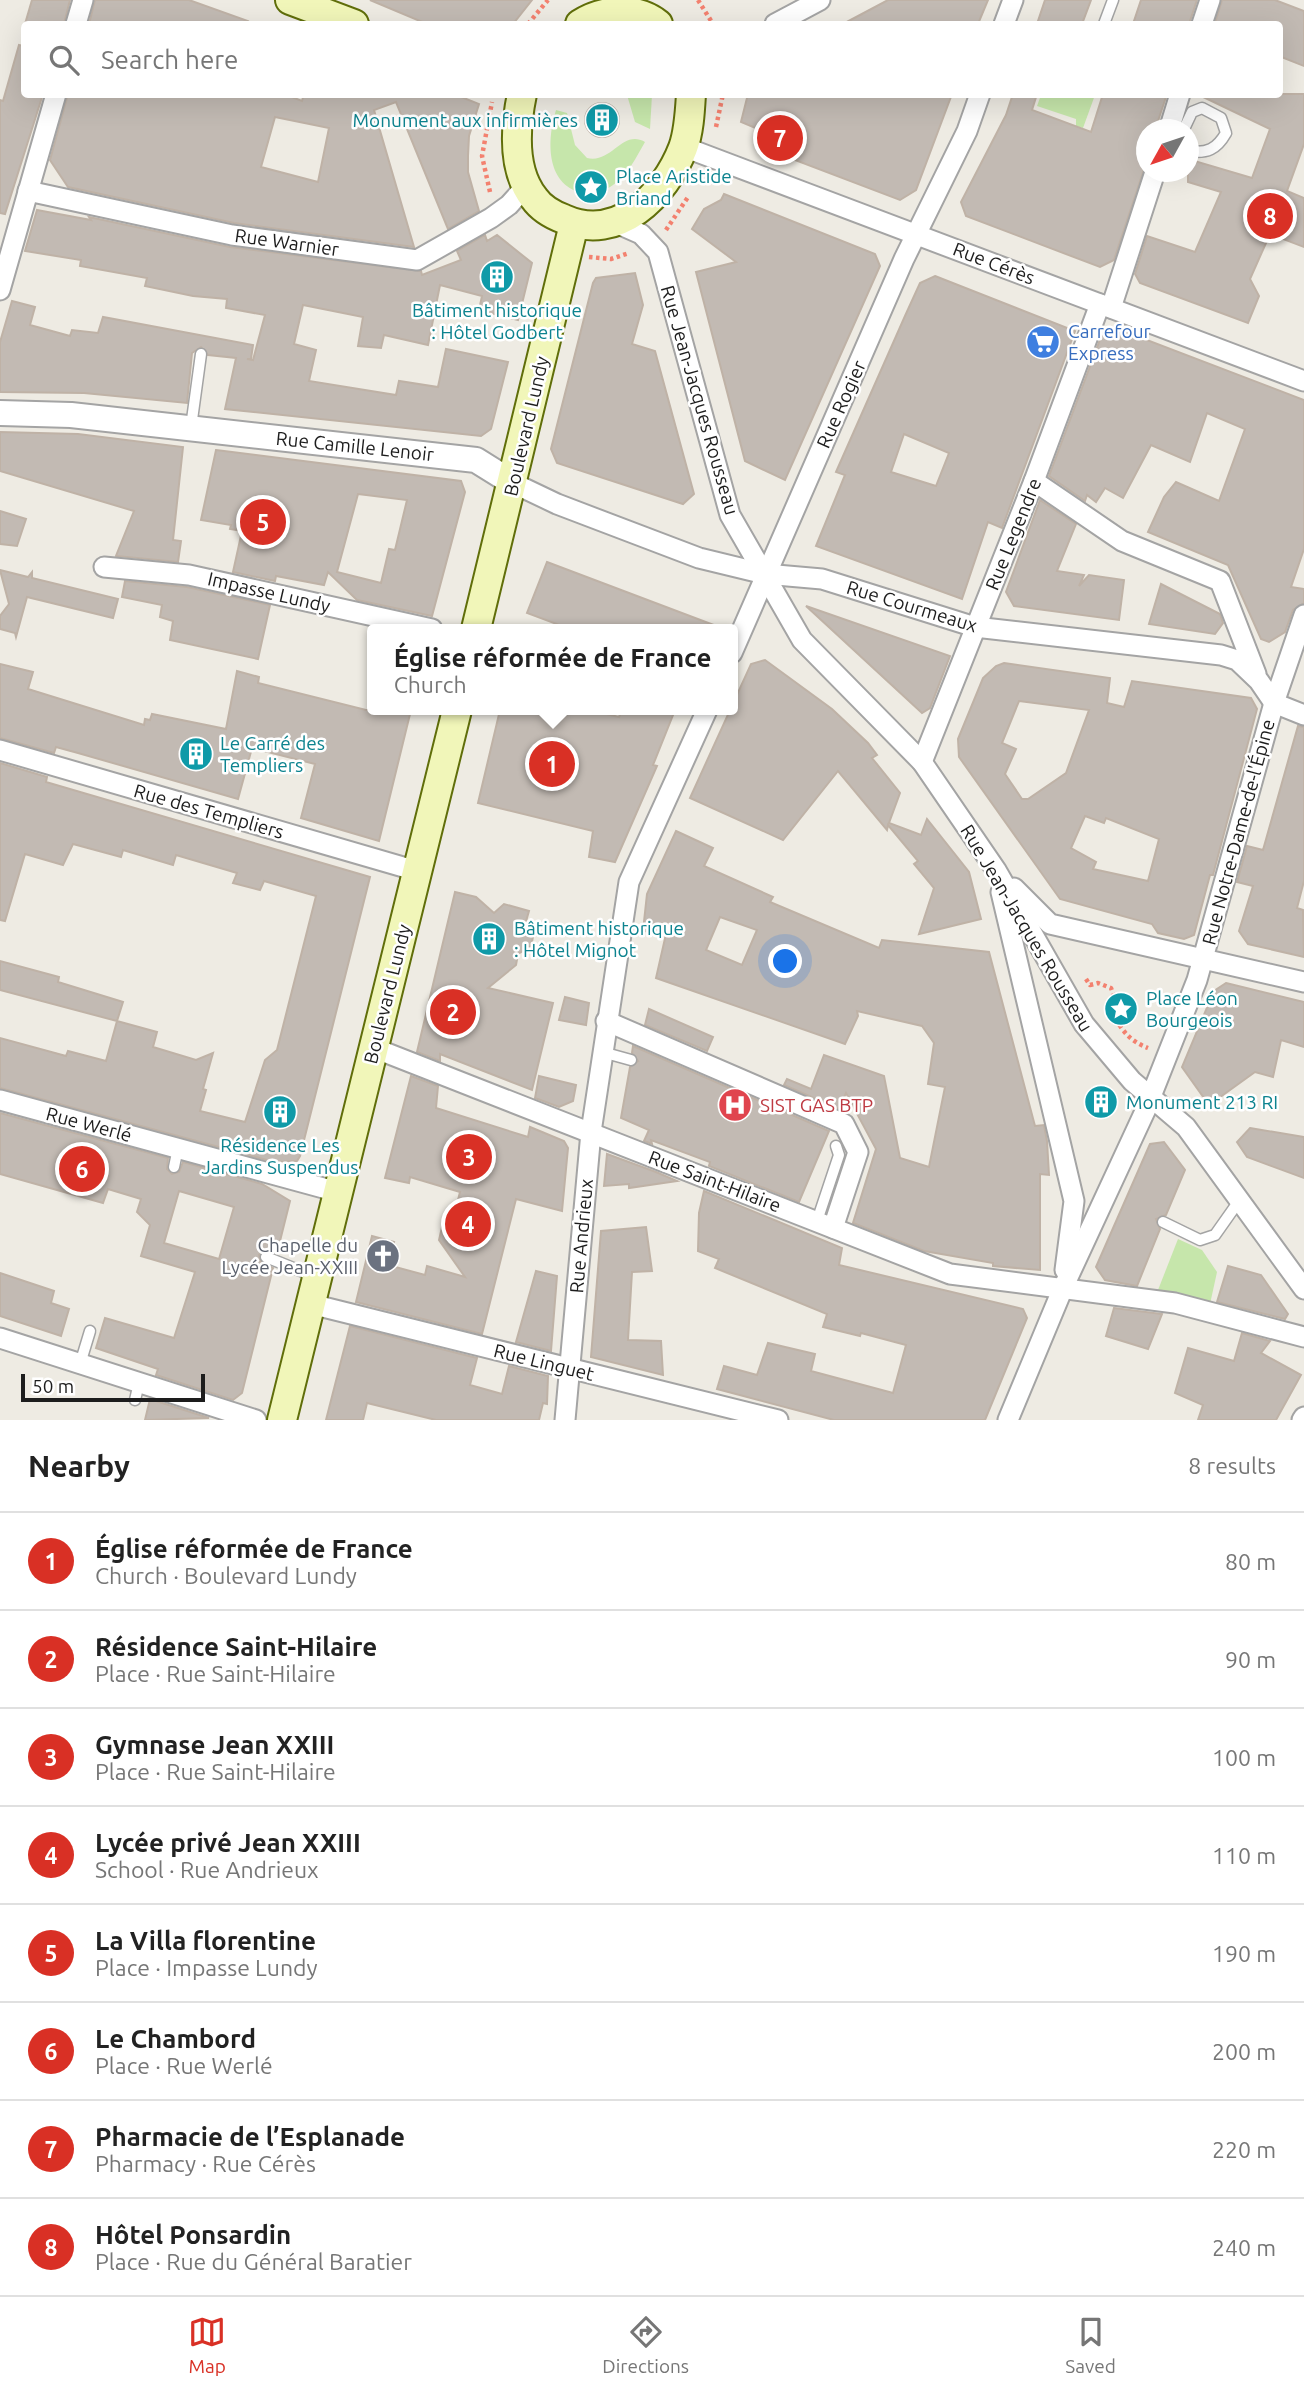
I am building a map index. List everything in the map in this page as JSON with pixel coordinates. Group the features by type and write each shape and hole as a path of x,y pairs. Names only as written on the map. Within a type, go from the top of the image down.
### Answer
{"main road":[{"path":"290,0 346,21"},
{"path":"585,21 609,6 655,14"},
{"path":"521,98 516,120 520,170 526,186 544,207 574,223 616,223 656,194 684,146 690,98"},
{"name":"Boulevard Lundy","path":"478,624 574,223"},
{"name":"Boulevard Lundy","path":"282,1420 456,715"}],"street":[{"path":"77,21 83,0"},
{"path":"781,21 820,0"},
{"path":"1005,21 1013,0"},
{"path":"1203,21 1210,0"},
{"path":"0,290 55,98"},
{"name":"Rue Rogier","path":"765,574 915,234 967,131 979,98"},
{"path":"1172,119 1179,98"},
{"name":"Rue Cérès","path":"684,146 1304,381"},
{"name":"Rue Legendre","path":"922,762 1106,306 1151,182"},
{"name":"Rue Warnier","path":"28,191 232,235 417,260 491,218 509,205 526,186"},
{"name":"Rue Jean-Jacques Rousseau","path":"616,223 641,234 658,252 730,514 802,640 922,762 996,870 1084,1024 1151,1097 1186,1127 1304,1289"},
{"name":"Rue Camille Lenoir","path":"0,413 71,415 476,460 513,483"},
{"path":"1034,481 1122,541 1220,581 1259,681"},
{"name":"Rue Courmeaux","path":"513,483 557,504 688,554 765,574 822,579 975,627 1221,655 1237,660 1259,681 1273,703"},
{"name":"Impasse Lundy","path":"104,567 189,575 410,624"},
{"path":"738,639 765,574"},
{"name":"Rue Notre-Dame-de-l'Épine","path":"1203,960 1273,703 1304,615"},
{"path":"1273,703 1304,715"},
{"name":"Rue Andrieux","path":"565,1420 591,1132 601,1052 629,882 704,715"},
{"name":"Rue des Templiers","path":"0,750 417,871"},
{"path":"996,870 1050,924 1304,982"},
{"path":"996,870 1073,1201 1063,1288"},
{"path":"1008,1420 1063,1288 1151,1097 1203,960"},
{"path":"606,1021 844,1124 858,1152 825,1225"},
{"name":"Rue Saint-Hilaire","path":"374,1048 950,1274 1175,1303 1304,1337"},
{"name":"Rue Werlé","path":"0,1100 176,1158 338,1192"},
{"name":"Rue Linguet","path":"314,1291 569,1368 778,1420"},
{"path":"0,1338 80,1364 137,1391 256,1420"}],"lane":[{"path":"1105,21 1113,0"},
{"path":"1189,119 1192,112 1202,108 1221,118 1226,133 1218,146 1199,153"},
{"path":"190,428 201,354"},
{"path":"601,1052 631,1060"},
{"path":"825,1225 839,1155 836,1146"},
{"path":"1163,1222 1200,1240 1215,1235 1240,1201"},
{"path":"265,1257 314,1291"},
{"path":"80,1364 90,1331"}],"path":[{"path":"530,21 548,0"},
{"path":"698,0 711,21"},
{"path":"1083,975 1090,985 1098,983 1111,988 1117,1004 1113,1014 1121,1028 1126,1035 1148,1048"}],"green space":[{"path":"628,98 652,98 650,129 635,122"},
{"path":"1040,98 1094,98 1083,128 1076,126 1076,119 1037,106"},
{"path":"556,110 567,113 575,145 587,158 596,159 630,140 645,142 618,181 602,191 582,193 570,188 555,170 551,134"},
{"path":"1178,1239 1202,1250 1217,1272 1210,1304 1158,1290"}],"building":[{"path":"32,0 70,0 65,21 26,21"},
{"path":"95,0 189,0 248,21 90,21"},
{"path":"370,0 532,0 515,21 420,21"},
{"path":"888,0 988,0 979,21 849,21"},
{"path":"1045,0 1091,0 1083,21 1038,21"},
{"path":"1141,0 1197,0 1190,21 1134,21"},
{"path":"1222,0 1275,0 1304,11 1304,66 1283,58 1283,21 1216,21"},
{"path":"21,45 21,98 42,98 5,214 0,213 0,100 3,101"},
{"path":"1283,94 1304,94 1304,144 1287,191 1304,198 1304,247 1270,234 1250,279 1259,296 1248,323 1140,283 1135,274 1147,236 1195,252 1221,192 1188,182 1199,182 1199,162 1252,178 1270,129 1205,98 1283,98"},
{"path":"67,98 294,98 302,101 303,98 464,98 479,104 469,136 468,172 479,211 448,229 396,102 374,110 414,247 234,223 68,187 50,160","holes":["275,117 329,128 318,182 261,167"]},
{"path":"747,98 950,98 916,190 900,200 766,149 758,129 741,122"},
{"path":"1012,98 1036,98 1032,110 1091,132 1102,98 1166,98 1159,119 1136,119 1136,182 1140,182 1114,260 1100,267 966,216 961,202 1006,115"},
{"name":"Monument aux infirmières","path":"602,103 614,108 619,120 614,132 602,137 590,132 585,120 590,108"},
{"path":"724,194 875,254 880,266 785,480 745,461 696,272 736,262 692,229 704,209 721,200"},
{"path":"37,210 91,220 89,217 230,247 421,271 422,275 461,260 457,251 485,235 487,241 497,235 532,263 518,320 479,310 482,296 440,285 428,345 384,335 381,348 358,346 363,317 303,305 294,344 316,350 309,381 396,395 399,381 438,387 446,349 508,362 491,429 481,436 225,409 236,358 208,355 201,347 192,353 187,403 84,393 0,392 0,342 12,301 35,307 30,325 70,336 72,330 98,333 103,317 253,345 251,359 247,359 253,360 265,315 226,308 227,299 193,296 145,286 147,278 80,266 81,260 25,251"},
{"path":"635,273 643,305 632,344 655,351 694,494 683,504 557,463 551,449 593,283 596,278"},
{"path":"935,276 1075,331 1002,528 988,522 962,599 816,546 845,475 836,472 920,283","holes":["904,434 949,453 936,486 891,472"]},
{"path":"1118,329 1304,400 1304,549 1291,587 1304,589 1304,603 1293,610 1285,632 1269,642 1261,639 1228,565 1148,532 1164,497 1176,482 1219,501 1245,429 1207,413 1190,462 1151,445 1123,498 1105,488 1096,502 1087,495 1085,501 1049,476 1101,337"},
{"path":"0,432 78,434 183,447 173,540 181,541 178,562 116,556 134,511 0,471"},
{"path":"216,450 461,481 465,492 432,616 357,600 328,572 324,585 276,576 275,581 233,572 242,531 230,529 231,525 201,520","holes":["358,494 407,500 395,550 389,549 381,583 337,572"]},
{"path":"1040,500 1076,524 1057,571 1084,575 1079,586 1089,575 1124,580 1119,620 1014,606 1006,592"},
{"path":"0,511 26,519 17,546 0,544"},
{"path":"547,562 711,624 557,624 527,613"},
{"path":"0,570 28,577 32,572 32,578 118,599 113,618 27,597 16,637 15,633 0,629 0,616 9,604"},
{"path":"125,581 187,587 270,605 258,659 170,640 173,621 160,617 162,605 122,597"},
{"path":"1161,584 1220,614 1223,623 1215,634 1149,624"},
{"path":"806,606 950,656 930,708 922,713"},
{"path":"765,660 832,709 868,743 877,755 872,758 900,793 889,823 921,835 927,819 969,872 981,919 919,934 934,888 914,864 918,861 888,825 887,830 838,771 783,840 690,798 728,715 738,715 738,693 751,664"},
{"path":"1004,663 1110,678 1107,703 1124,707 1132,681 1251,698 1257,709 1213,875 1210,875 1194,935 1184,939 1158,933 1152,924 1060,899 959,757 958,739 983,678 996,666","holes":["1019,701 1089,710 1066,773 1028,799 1022,799 1005,774 1016,749 1002,743","1085,816 1104,823 1106,818 1159,839 1148,881 1093,869 1096,862 1071,848"]},
{"path":"0,664 33,672 28,689 144,725 145,719 150,720 152,714 226,729 237,671 259,677 258,683 367,710 367,715 410,715 379,841 301,818 315,764 252,748 238,799 56,747 54,753 0,738"},
{"path":"499,715 673,715 653,765 657,766 615,862 589,857 593,831 478,803"},
{"path":"1298,726 1304,727 1304,881 1297,908 1303,910 1304,957 1248,944 1239,931 1253,886 1237,882 1247,846 1263,850"},
{"path":"0,763 47,777 46,782 370,877 297,1161 274,1162 0,1088 0,1038 66,1056 68,1051 106,1061 117,1021 157,1032 153,1047 196,1060 213,1053 200,1111 245,1122 265,1060 277,1050 316,896 264,881 260,890 233,883 237,873 176,855 173,865 123,850 121,857 73,844 63,865 25,854 5,921 0,920"},
{"path":"676,831 713,848 704,866 773,897 770,902 879,948 882,940 989,952 1035,1126 1044,1125 1047,1141 1049,1175 1040,1174 1040,1270 993,1266 993,1263 924,1251 853,1223 876,1149 846,1093 839,1109 784,1085 787,1079 811,1089 824,1055 884,1076 900,1158 929,1167 945,1087 928,1084 934,1043 922,1026 857,1011 858,1016 845,1044 656,978 666,934 643,931 647,894","holes":["720,917 757,930 742,965 706,950"]},
{"path":"455,892 476,897 494,913 504,904 529,911 525,925 533,937 531,946 518,954 516,965 488,988 553,1003 532,1090 440,1054 440,1061 417,1052"},
{"path":"0,961 59,977 58,982 123,1002 117,1021 0,990"},
{"path":"1226,983 1304,1002 1304,1047 1281,1040 1273,1077 1255,1072 1209,1105 1182,1067 1214,991"},
{"path":"565,997 589,1003 586,1025 559,1020"},
{"path":"649,1009 713,1037 707,1051 645,1025"},
{"path":"633,1046 829,1131 799,1202 709,1166 710,1162 651,1140 652,1144 644,1141 649,1130 621,1118 630,1067 638,1061 632,1053"},
{"path":"411,1076 438,1086 436,1108 528,1137 530,1127 564,1141 568,1148 562,1211 516,1199 482,1334 356,1302 372,1236 394,1242 388,1265 425,1275 427,1266 465,1277 439,1240 442,1227 453,1220 460,1192 410,1177 409,1183 385,1178"},
{"path":"539,1076 576,1085 573,1101 559,1107 535,1098"},
{"name":"Monument 213 RI","path":"1101,1093 1108,1096 1111,1103 1108,1110 1101,1113 1094,1110 1091,1103 1094,1096"},
{"path":"0,1113 168,1158 167,1169 172,1174 179,1172 183,1162 262,1184 290,1201 277,1253 266,1250 259,1255 261,1262 273,1268 242,1393 233,1400 156,1375 158,1369 96,1348 105,1318 174,1338 195,1272 141,1256 150,1225 137,1212 141,1199 108,1189 103,1203 0,1174","holes":["179,1191 234,1207 219,1259 164,1243"]},
{"path":"1250,1128 1304,1137 1304,1178 1247,1157 1237,1142"},
{"path":"1164,1142 1185,1170 1166,1215 1156,1219 1160,1229 1137,1286 1105,1280 1096,1267 1150,1144"},
{"path":"607,1154 677,1181 629,1188 629,1184 604,1186"},
{"path":"704,1191 842,1248 839,1265 1023,1309 1027,1318 985,1420 834,1420 717,1389 724,1366 757,1375 768,1343 815,1354 811,1371 893,1393 906,1345 861,1333 860,1336 823,1327 827,1314 715,1268 719,1259 698,1251 699,1213"},
{"path":"646,1227 652,1271 632,1272 628,1340 661,1341 663,1375 591,1357 601,1231"},
{"path":"1228,1266 1261,1275 1288,1314 1285,1319 1217,1302"},
{"path":"536,1271 557,1276 551,1351 516,1342"},
{"path":"0,1273 54,1291 51,1303 69,1309 61,1336 0,1316"},
{"path":"1114,1308 1162,1314 1148,1349 1106,1336"},
{"path":"350,1326 477,1358 470,1385 502,1394 509,1366 548,1376 547,1404 543,1403 539,1420 436,1420 367,1403 363,1420 326,1420"},
{"path":"1242,1333 1270,1341 1261,1353 1301,1375 1276,1420 1198,1420 1203,1405 1175,1393 1188,1348 1234,1361"},
{"path":"150,1399 209,1418 145,1420"}],"place":[{"name":"Monument aux infirmières","path":"602,120"},
{"name":"Pharmacie de l’Esplanade","path":"780,138"},
{"name":"Place Aristide Briand","path":"591,187"},
{"name":"Hôtel Ponsardin","path":"1270,216"},
{"name":"Bâtiment historique : Hôtel Godbert","path":"497,277"},
{"name":"Carrefour Express","path":"1043,342"},
{"name":"La Villa florentine","path":"263,522"},
{"name":"Le Carré des Templiers","path":"196,754"},
{"name":"Église réformée de France","path":"552,764"},
{"name":"Bâtiment historique : Hôtel Mignot","path":"489,939"},
{"name":"Place Léon Bourgeois","path":"1121,1009"},
{"name":"Résidence Saint-Hilaire","path":"453,1012"},
{"name":"Monument 213 RI","path":"1101,1102"},
{"name":"SIST GAS BTP","path":"735,1105"},
{"name":"Résidence Les Jardins Suspendus","path":"280,1112"},
{"name":"Gymnase Jean XXIII","path":"469,1157"},
{"name":"Le Chambord","path":"82,1169"},
{"name":"Lycée privé Jean XXIII","path":"468,1224"},
{"name":"Chapelle du Lycée Jean-XXIII","path":"383,1256"}]}
